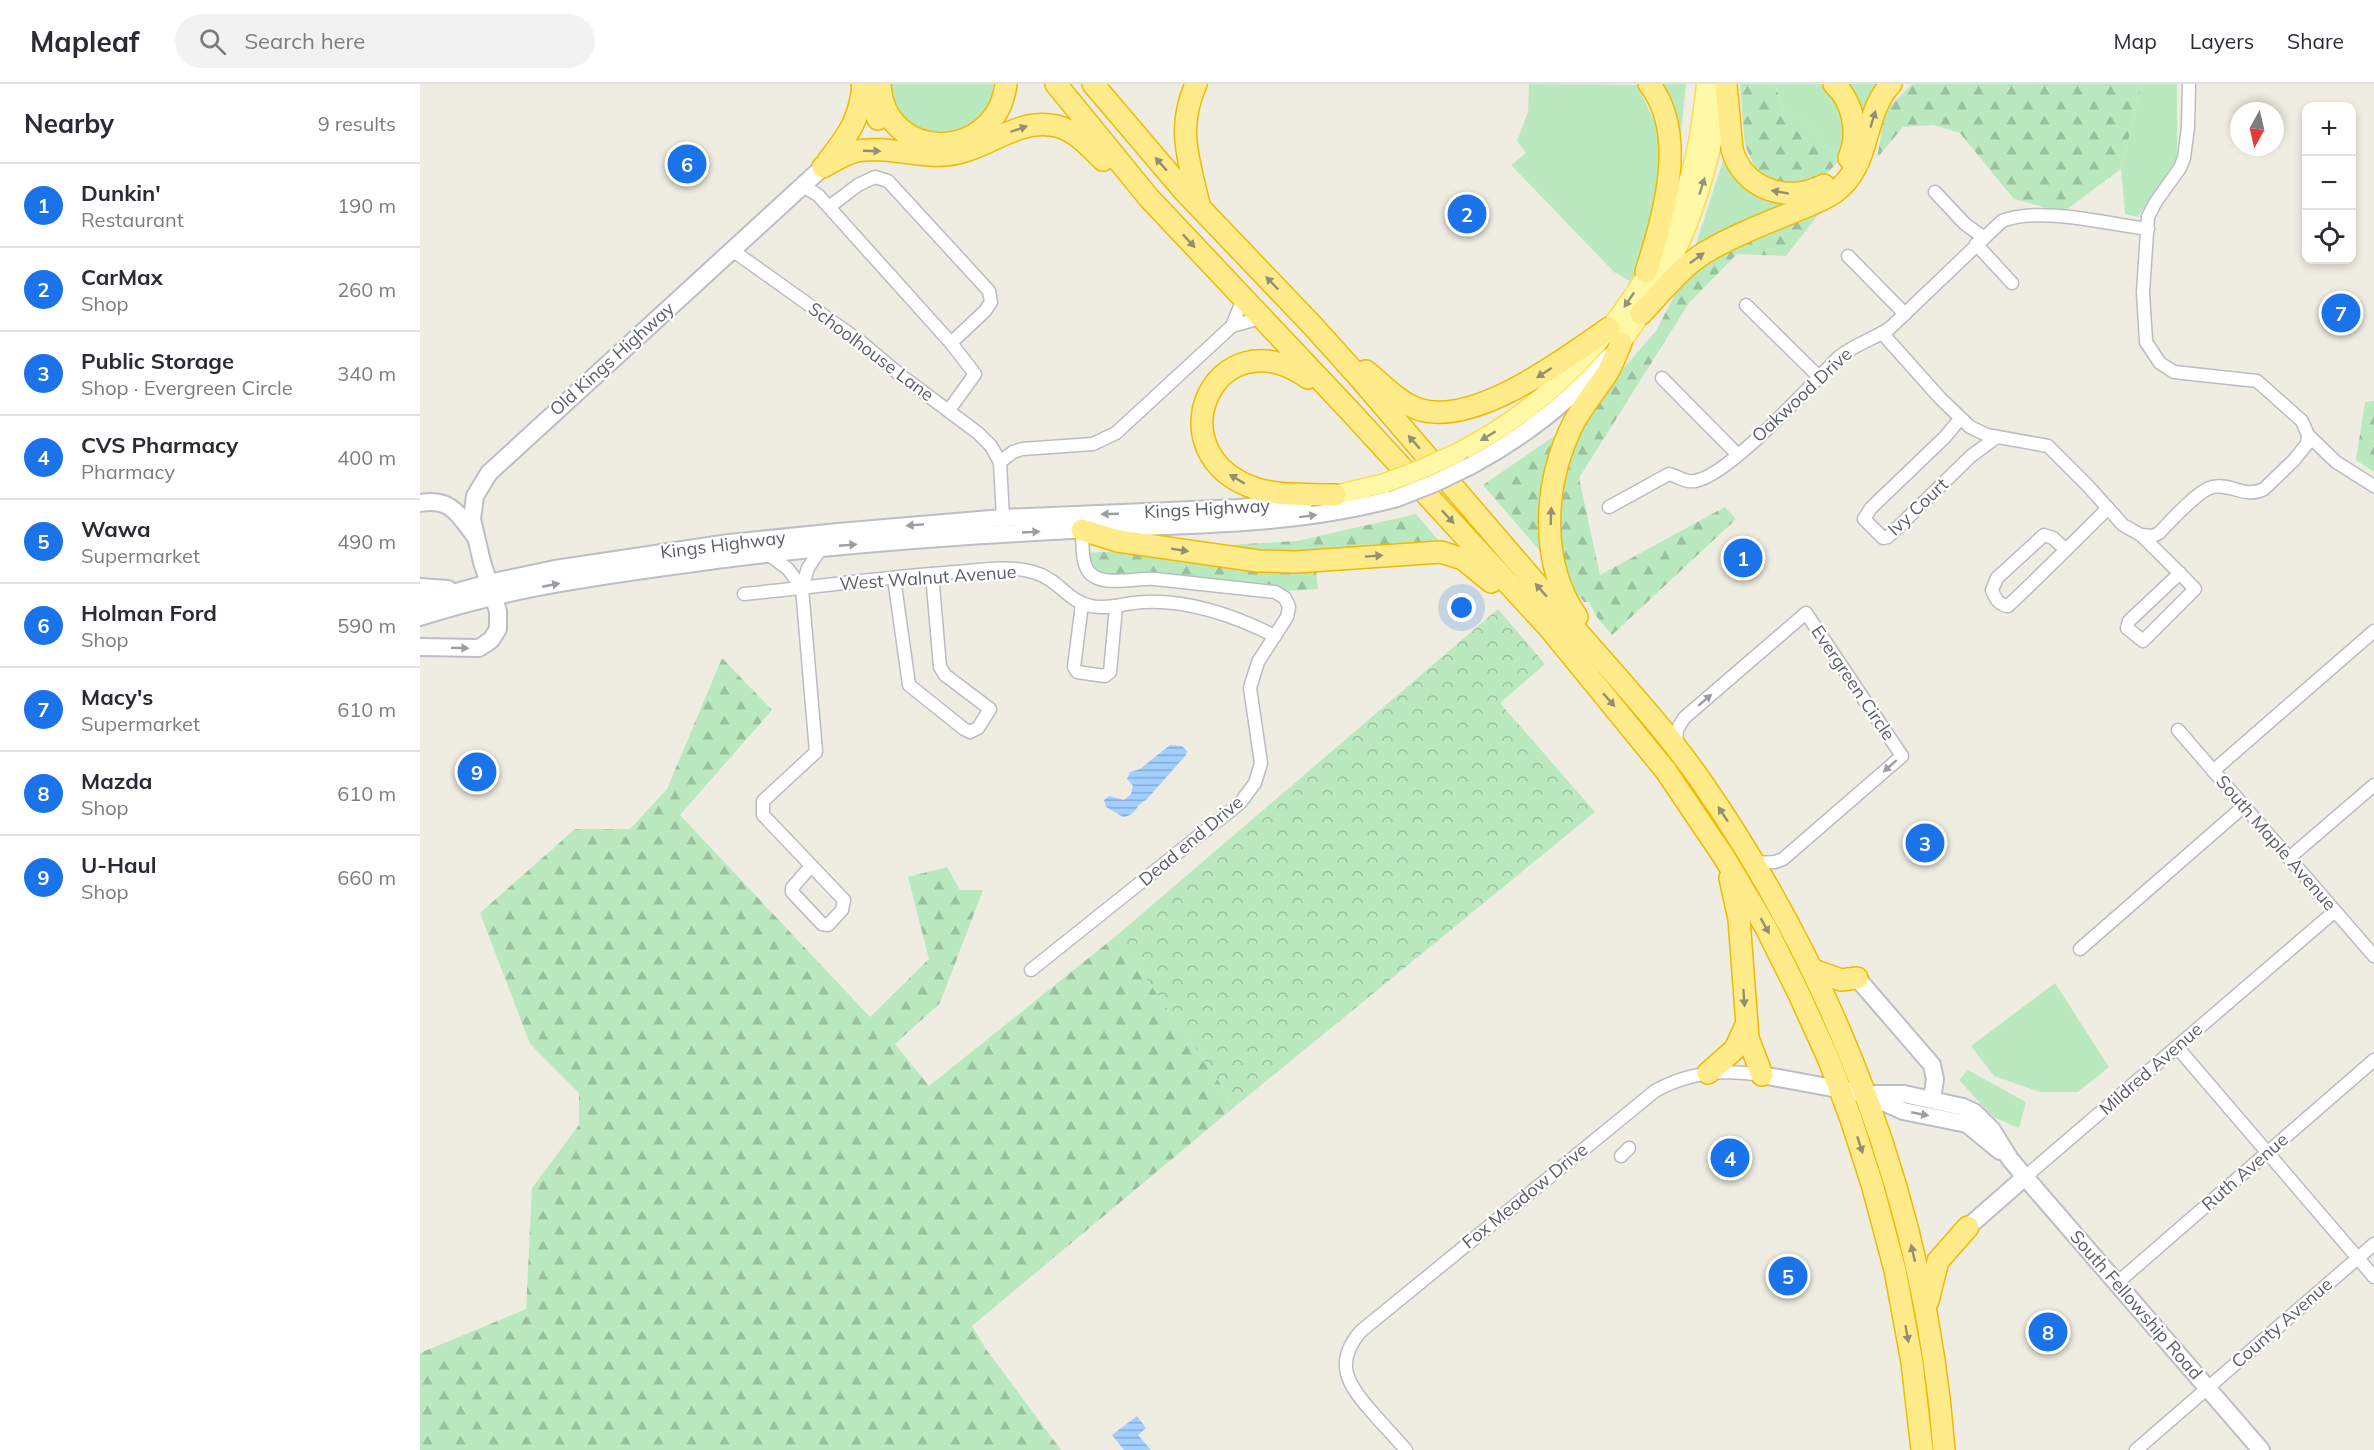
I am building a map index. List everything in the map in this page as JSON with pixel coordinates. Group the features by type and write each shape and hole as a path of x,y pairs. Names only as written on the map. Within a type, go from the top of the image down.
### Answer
{"highway":[{"path":"868,85 899,127 922,140 946,144 973,136 987,126 998,112 1006,84"},
{"path":"1056,84 1149,198 1349,410 1550,629 1666,771 1724,857 1782,959 1812,1022 1840,1090 1872,1184 1895,1270 1912,1362 1922,1450"},
{"path":"1093,84 1200,208 1312,325 1636,697 1676,747 1754,863 1813,970 1835,1017 1886,1152 1905,1219 1925,1311 1938,1387 1944,1450"},
{"path":"1196,84 1186,114 1184,141 1187,162 1200,208"},
{"path":"1646,272 1663,217 1670,172 1665,118 1658,98 1649,84"},
{"path":"1724,84 1731,141 1734,158 1738,165 1744,174 1760,186 1788,194 1807,193 1825,185 1839,174 1851,152 1854,133 1852,113 1843,95 1834,84"},
{"path":"1641,314 1700,255 1828,196 1843,185 1861,158 1878,104 1891,84"},
{"path":"868,85 875,115 887,131 924,154"},
{"path":"823,167 855,124 868,85"},
{"path":"823,167 842,156 863,150 924,154 958,153 1023,127 1040,124 1056,126 1077,136 1127,184 1149,198"},
{"path":"1312,325 1400,399 1417,408 1434,412 1464,408 1511,391 1615,335"},
{"path":"1615,335 1609,370 1580,412 1563,447 1553,490 1551,541 1556,573 1569,603 1587,630 1621,670 1636,697"},
{"path":"1335,495 1278,493 1257,489 1236,479 1220,466 1209,452 1202,426 1203,410 1209,394 1224,375 1240,364 1266,359 1290,366 1349,410"},
{"path":"1082,530 1118,541 1258,561 1296,562 1435,551 1449,553 1478,570 1570,656"},
{"path":"1724,857 1739,919 1746,1025 1751,1050 1762,1075"},
{"path":"1813,970 1841,980 1857,978"},
{"path":"1835,1017 1841,998 1857,978"},
{"path":"1708,1073 1735,1049 1746,1025"},
{"path":"1925,1311 1938,1261 1968,1227"}],"main road":[{"name":"Kings Highway","path":"491,590 768,554 906,540 1275,520 1331,513 1397,498 1435,483 1472,465 1542,421 1583,384 1615,335 1646,272 1668,236 1692,168 1701,125 1706,84"},
{"path":"1615,335 1641,314 1678,250 1699,197 1711,152 1724,84"},
{"name":"Old Kings Highway","path":"420,647 472,648 486,645 496,635 500,623 472,519 473,504 478,488 489,473 823,167"},
{"name":"Kings Highway","path":"420,617 491,590 584,563 729,543 829,532 1003,518 1239,508 1294,503 1335,495 1385,483 1422,469 1495,432 1542,397 1579,363 1615,335"},
{"path":"420,503 436,502 450,507 456,511 475,537"},
{"path":"420,587 491,590"},
{"path":"420,602 464,589"},
{"path":"1857,978 1932,1065 1935,1078 1932,1099"},
{"name":"Fox Meadow Drive","path":"1762,1075 1865,1094"},
{"name":"South Fellowship Road","path":"1865,1094 1904,1094 1957,1104 1974,1113 1992,1130 2025,1178 2261,1450"},
{"name":"South Fellowship Road","path":"1865,1094 1903,1111 1967,1124 2010,1159"},
{"name":"Mildred Avenue","path":"1968,1227 2025,1178"}],"street":[{"path":"2189,84 2186,153 2180,168 2150,211 2143,289 2146,342 2156,358 2169,370 2179,374 2237,377 2257,381 2302,422 2308,435 2336,462 2374,486"},
{"path":"829,207 858,184 875,177 888,182 989,291 991,302 985,311 951,343"},
{"path":"803,186 818,195 829,207 951,343 975,374 949,410"},
{"path":"1935,192 1980,241 2012,283"},
{"name":"Oakwood Drive","path":"1609,507 1669,474 1686,481 1697,481 1717,471 1738,455 1848,350 1882,333 1905,314 2002,221 2019,216 2059,217 2148,229"},
{"name":"Schoolhouse Lane","path":"732,250 861,342 899,374 949,410 992,446 1000,462"},
{"path":"1848,256 1905,314"},
{"path":"1003,518 1000,462 1022,448 1093,444 1110,436 1135,417 1232,326 1243,299"},
{"path":"1746,305 1819,377"},
{"path":"1232,326 1261,318"},
{"path":"1882,333 1960,419 1978,431 1997,437 2048,446 2123,525 2141,535 2180,573 2195,589 2143,640 2127,628 2129,621 2180,573"},
{"path":"1662,378 1738,455"},
{"name":"Ivy Court","path":"1960,419 1945,437 1871,508 1864,519 1883,538 1888,537 1971,456 1997,437"},
{"path":"2141,535 2153,536 2159,533 2199,493 2209,488 2222,486 2246,493 2259,492 2303,450 2308,435"},
{"path":"2066,550 2053,538 2044,536 1996,578 1992,591 1994,597 2002,605 2008,606 2066,550 2108,508"},
{"name":"Dead end Drive","path":"1031,970 1240,803 1255,783 1261,763 1250,688 1258,662 1287,617 1289,607 1285,598 1275,592 1147,578 1105,581 1095,578 1086,567 1082,530"},
{"path":"811,866 792,888 792,892 822,924 828,925 842,910 844,900 763,815 762,808 763,801 816,752 802,588 808,568 821,548"},
{"path":"768,554 794,576 802,588"},
{"name":"West Walnut Avenue","path":"744,594 1012,568 1034,572 1054,580 1082,604"},
{"path":"894,578 909,686 970,732 978,728 990,709 945,675 940,667 932,574"},
{"path":"1116,607 1110,672 1105,676 1077,672 1074,667 1082,604 1116,607 1144,602 1192,606 1218,612 1275,636"},
{"name":"Evergreen Circle","path":"1676,747 1677,730 1684,718 1806,613 1902,756 1783,859 1775,862 1754,863"},
{"path":"2213,771 2374,631"},
{"name":"South Maple Avenue","path":"2178,730 2335,911 2369,942 2374,956"},
{"path":"2289,858 2374,785"},
{"path":"2080,949 2244,806"},
{"name":"Mildred Avenue","path":"2025,1178 2335,911"},
{"path":"2178,1047 2374,1277"},
{"name":"Ruth Avenue","path":"2117,1283 2374,1060"},
{"name":"Fox Meadow Drive","path":"1406,1450 1350,1386 1346,1372 1346,1360 1357,1336 1648,1096 1678,1080 1708,1073 1734,1072 1762,1075"},
{"name":"County Avenue","path":"2136,1450 2374,1244"}],"green space":[{"path":"884,84 993,84 992,108 949,138 911,129"},
{"path":"1529,84 1637,85 1661,135 1658,221 1635,284 1614,272 1511,165 1526,153 1517,141 1528,112"},
{"path":"1660,84 1686,84 1679,153 1667,92"},
{"path":"1740,84 1775,84 1784,111 1808,123 1838,162 1819,181 1792,189 1759,177 1745,145"},
{"path":"1775,84 1821,84 1835,104 1842,121 1838,162 1808,123 1784,111"},
{"path":"1848,84 1884,84 1862,122 1850,86"},
{"path":"1912,84 2142,84 2121,169 2063,212 2014,199 1960,133 1933,125 1903,127 1877,158 1885,111"},
{"path":"2142,84 2177,84 2177,159 2138,217 2125,214 2121,169"},
{"path":"1723,161 1748,192 1791,203 1694,250"},
{"path":"1829,201 1786,256 1737,254 1689,303 1579,478 1600,575 1725,507 1736,519 1612,635 1597,617 1589,602 1584,602 1483,485 1563,430 1614,379 1656,331 1682,281 1694,264"},
{"path":"2374,401 2374,472 2356,460 2365,402"},
{"path":"1416,514 1445,548 1315,560 1318,589 1271,592 1103,583 1085,565 1085,553 1297,541"},
{"path":"1498,609 1545,664 1500,703 1595,812 1226,1114 1228,1094 1116,936"},
{"path":"722,658 772,710 680,815 870,1017 929,959 908,877 947,867 960,890 983,890 940,1003 895,1044 929,1086 1116,936 1228,1094 1226,1114 972,1326 986,1349 1061,1450 420,1450 420,1353 526,1309 532,1188 579,1125 579,1093 530,1044 480,913 575,829 630,829 667,789"},
{"path":"2055,983 2109,1067 2078,1092 2040,1092 1994,1076 1971,1046"},
{"path":"1968,1070 2026,1102 2019,1128 1993,1117 1959,1080"}],"water":[{"path":"1170,745 1182,746 1187,751 1186,755 1146,800 1131,814 1123,817 1106,807 1104,800 1109,796 1124,800 1131,794 1133,786 1127,779 1130,772 1140,769"},
{"path":"1137,1416 1146,1428 1138,1435 1151,1450 1124,1450 1112,1435"}],"place":[{"name":"Holman Ford","path":"687,164"},
{"name":"CarMax","path":"1467,214"},
{"name":"Macy's","path":"2341,313"},
{"name":"Dunkin'","path":"1743,558"},
{"name":"U-Haul","path":"477,772"},
{"name":"Public Storage","path":"1925,843"},
{"name":"CVS Pharmacy","path":"1730,1158"},
{"name":"Wawa","path":"1788,1276"},
{"name":"Mazda","path":"2048,1332"}]}
